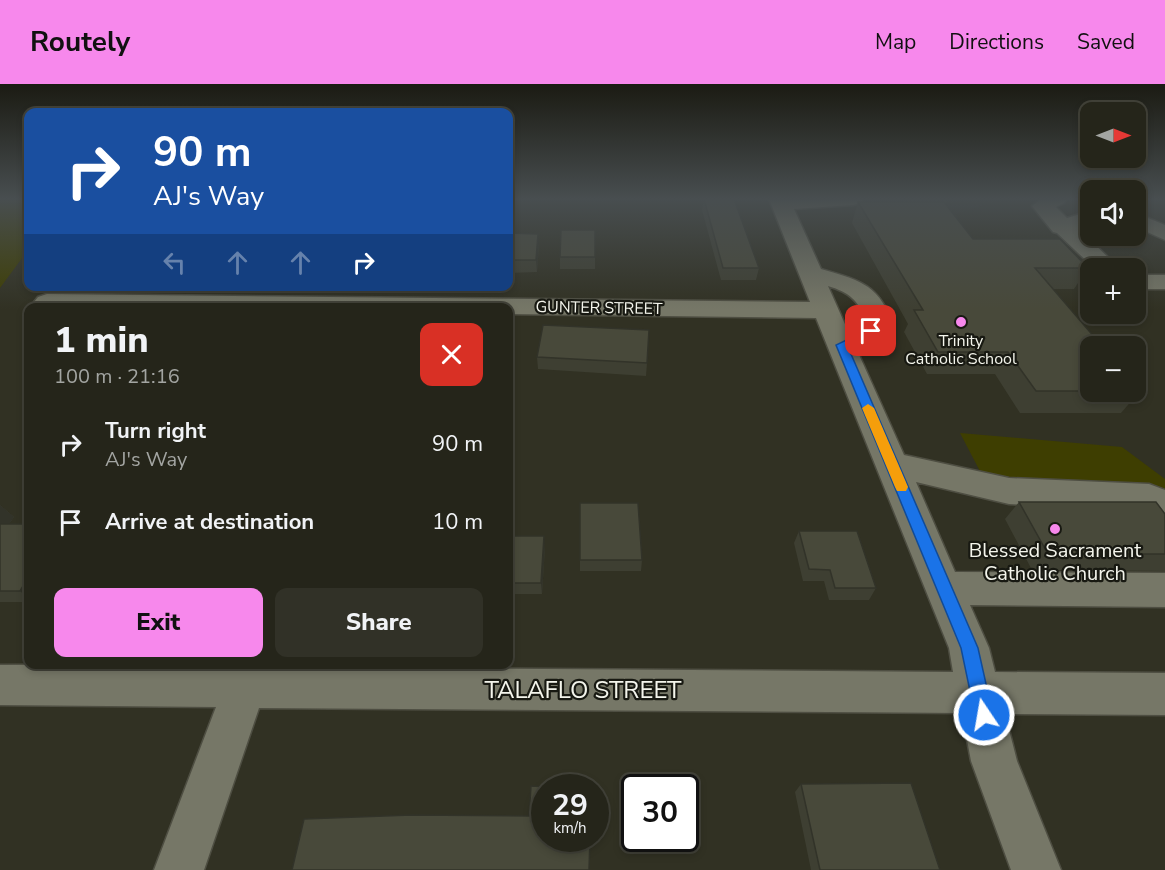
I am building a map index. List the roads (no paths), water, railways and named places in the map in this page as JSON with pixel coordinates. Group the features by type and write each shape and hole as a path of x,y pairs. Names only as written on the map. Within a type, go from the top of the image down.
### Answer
{"street":[{"path":"795,236 969,648 994,761 1036,870"},
{"path":"1071,236 1096,258"},
{"path":"811,274 859,290 869,298 875,308 878,320 871,331 841,345"},
{"path":"1146,282 1165,282"},
{"name":"GUNTER STREET","path":"47,302 384,300 826,310"},
{"path":"892,465 1009,491 1149,497 1165,506"},
{"path":"944,588 1165,590"},
{"path":"179,870 248,676"},
{"name":"TALAFLO STREET","path":"0,685 248,676 1165,694"}],"place":[{"name":"Trinity Catholic School","path":"961,322"},
{"name":"Blessed Sacrament Catholic Church","path":"1055,529"}]}
